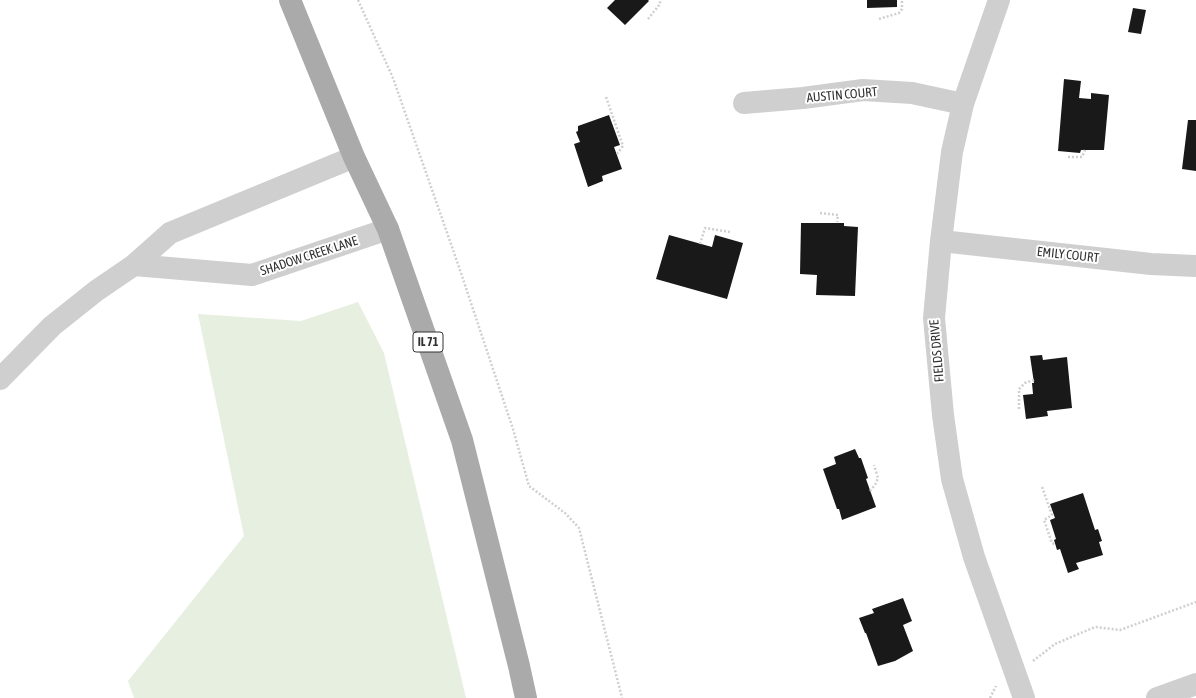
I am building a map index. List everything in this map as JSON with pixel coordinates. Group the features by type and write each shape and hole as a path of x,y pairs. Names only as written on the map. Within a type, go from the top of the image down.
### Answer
{"main road":[{"name":"IL 71","path":"290,0 354,157 388,229 462,440 526,698"}],"street":[{"name":"FIELDS DRIVE","path":"999,0 962,104 952,152 941,240 934,318 943,415 952,479 974,557 1016,671 1024,698"},
{"name":"AUSTIN COURT","path":"744,103 803,98 863,90 912,93 962,104"},
{"path":"0,379 52,326 96,291 134,265 170,233 354,157"},
{"name":"SHADOW CREEK LANE","path":"134,265 252,275 388,229"},
{"name":"EMILY COURT","path":"941,240 1151,264 1196,266"},
{"path":"1158,698 1196,684"}],"path":[{"path":"358,0 393,78 459,267 513,429 529,486 565,513 579,528 622,698"},
{"path":"648,19 660,4 660,0"},
{"path":"879,19 899,13 902,9 902,0"},
{"path":"606,97 623,146 617,154"},
{"path":"1068,158 1082,157 1085,150"},
{"path":"820,213 838,215 837,222"},
{"path":"700,244 705,228 730,232"},
{"path":"1019,409 1020,388 1025,383 1034,380"},
{"path":"870,491 878,478 874,465"},
{"path":"1042,487 1052,515 1044,520 1052,543 1056,545"},
{"path":"990,698 995,688 1016,671 1026,667 1056,644 1095,627 1120,630 1196,602"}],"green space":[{"path":"358,302 384,353 466,698 134,698 128,681 244,536 198,314 301,321"}],"building":[{"path":"615,0 649,1 625,25 607,8"},
{"path":"867,0 897,0 897,7 867,8"},
{"path":"1133,8 1146,10 1141,34 1128,32"},
{"path":"1064,79 1081,81 1079,98 1091,99 1091,93 1109,95 1104,150 1081,150 1080,153 1058,151"},
{"path":"609,115 620,145 614,147 622,169 602,176 603,181 588,187 574,144 580,142 576,132 578,131 578,126"},
{"path":"1188,120 1196,120 1196,171 1182,169"},
{"path":"801,223 844,223 844,226 858,227 855,296 816,295 817,275 800,274"},
{"path":"669,235 712,247 715,235 743,243 727,299 656,279"},
{"path":"1042,355 1043,360 1067,357 1072,408 1047,411 1048,416 1026,419 1023,395 1033,394 1032,383 1034,383 1030,356"},
{"path":"855,449 859,458 861,458 868,478 866,479 876,507 842,520 823,469 836,464 834,457"},
{"path":"1083,493 1095,530 1098,529 1102,541 1099,542 1103,555 1076,563 1079,569 1068,573 1060,549 1057,550 1054,540 1056,539 1050,520 1055,518 1050,504"},
{"path":"903,598 912,621 903,625 913,651 895,661 878,666 859,618 874,613 872,609"}]}
